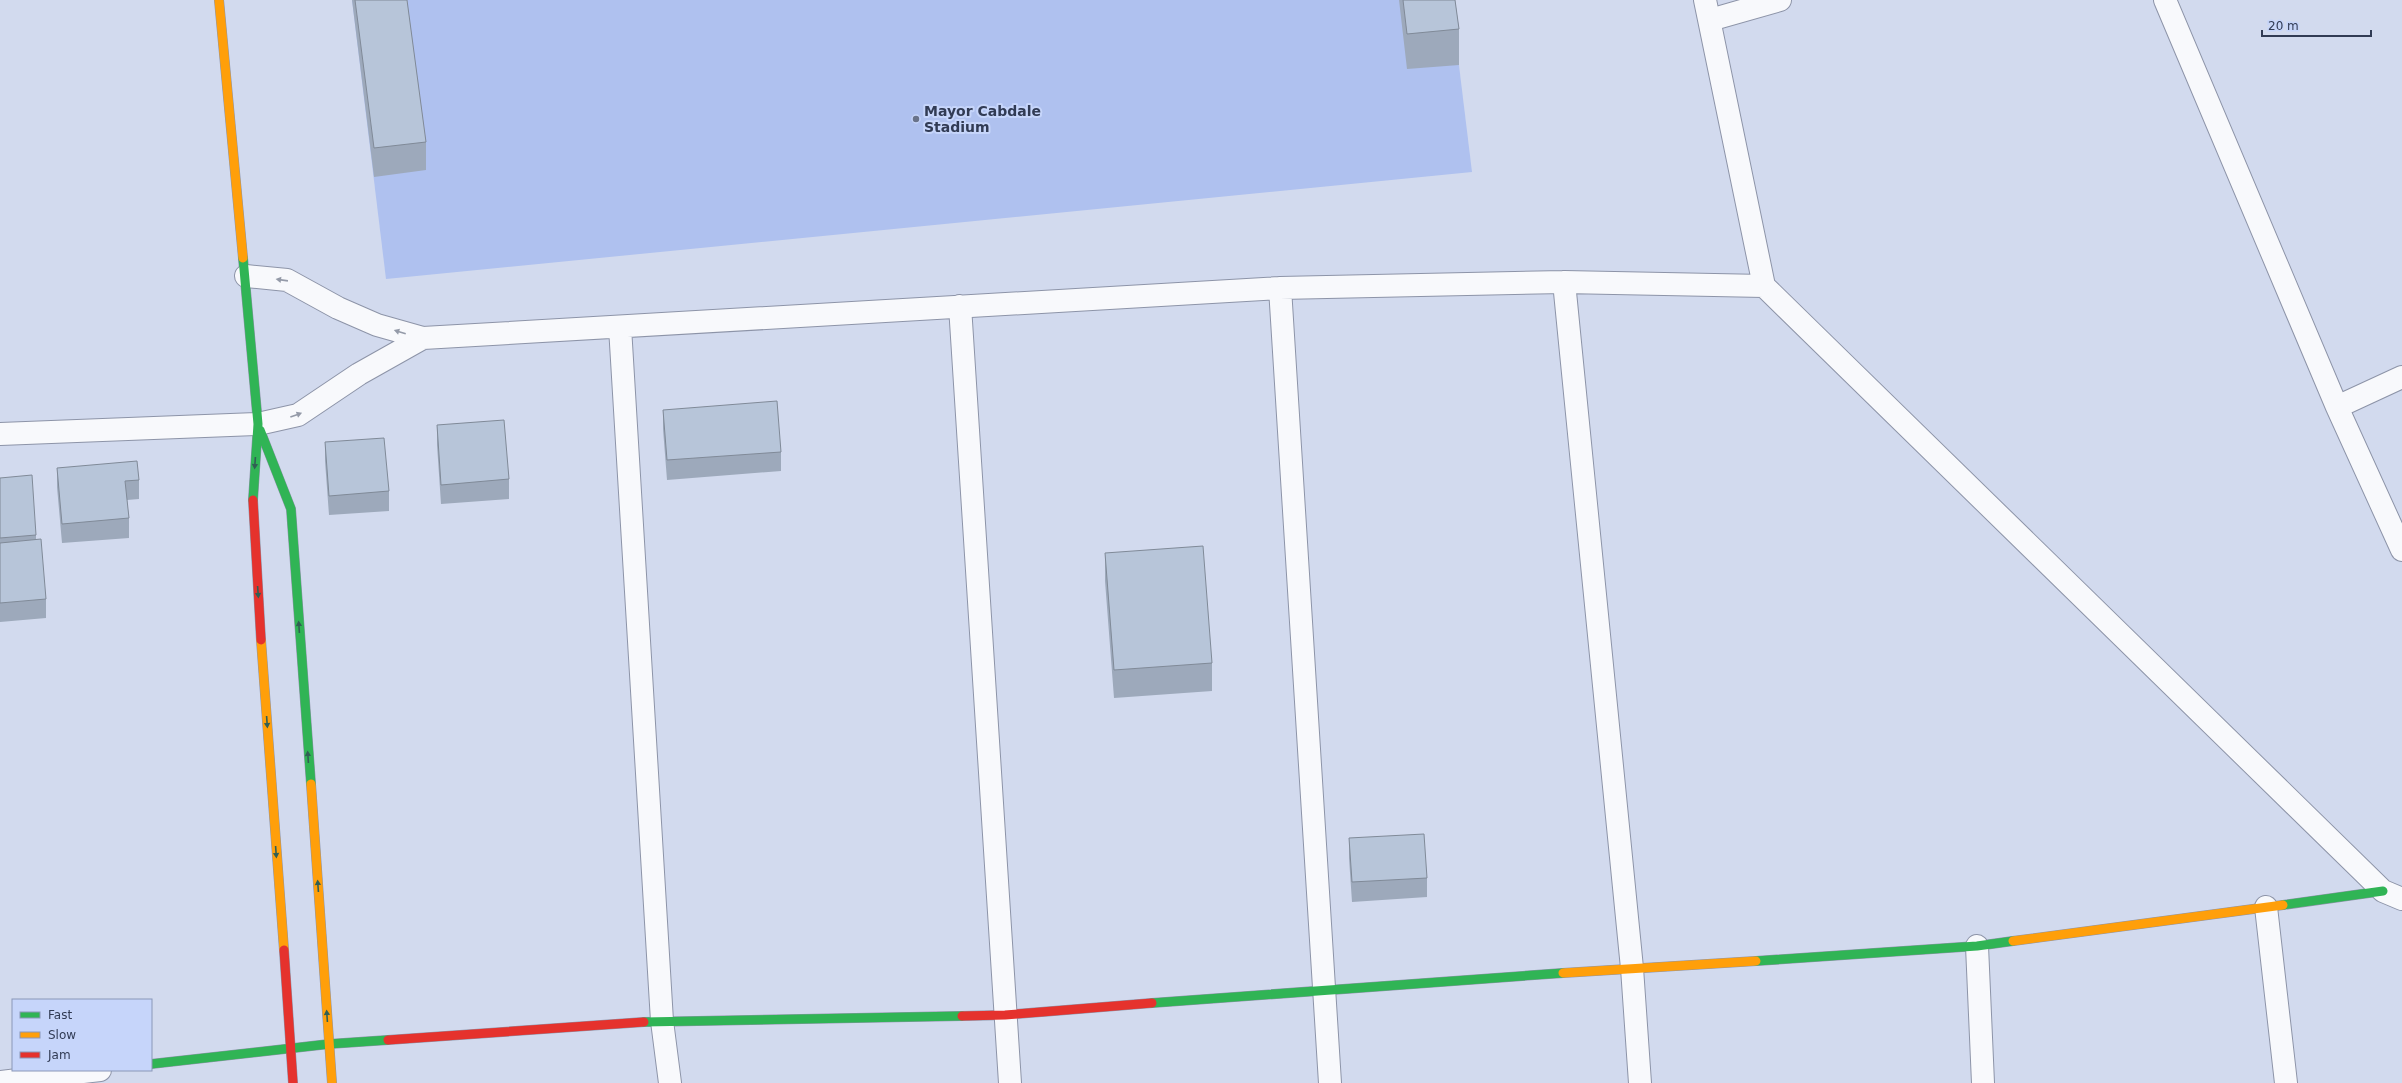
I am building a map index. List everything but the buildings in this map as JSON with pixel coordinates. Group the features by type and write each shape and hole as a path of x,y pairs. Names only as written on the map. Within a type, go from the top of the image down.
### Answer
{"street":[{"path":"219,0 246,276 258,424 252,507 293,1083"},
{"path":"1780,0 1707,10 1764,286 2393,895"},
{"path":"2165,0 2337,407 2402,550"},
{"path":"246,276 287,280 338,308 377,325 423,338 1280,288 1564,282 1764,286"},
{"path":"1564,282 1632,968 1640,1083"},
{"path":"1280,288 1330,1083"},
{"path":"960,306 1004,1015 1010,1083"},
{"path":"620,327 662,1021 670,1083"},
{"path":"0,434 258,424 298,415 359,374 423,338"},
{"path":"2337,407 2402,377"},
{"path":"258,424 291,509 332,1083"},
{"path":"152,1064 329,1044 662,1021 1004,1015 1323,989 1977,946 2266,907 2393,895"},
{"path":"2266,907 2286,1083"},
{"path":"1977,946 1982,1083"},
{"path":"0,1082 92,1071"}],"shaded area":[{"name":"Mayor Cabdale Stadium","path":"352,0 1451,0 1472,172 386,279"}],"traffic: fast":[{"path":"243,258 258,424 253,500"},
{"path":"260,430 291,509 311,784"},
{"path":"2283,905 2383,891"},
{"path":"1756,961 1977,946 2013,941"},
{"path":"1152,1003 1563,973"},
{"path":"644,1022 962,1016"},
{"path":"152,1064 329,1044 388,1040"}],"traffic: slow":[{"path":"219,0 243,258"},
{"path":"261,640 284,950"},
{"path":"311,784 332,1083"},
{"path":"2013,941 2283,905"},
{"path":"1563,973 1756,961"}],"traffic: jam":[{"path":"253,500 261,640"},
{"path":"284,950 293,1083"},
{"path":"962,1016 1005,1015 1152,1003"},
{"path":"388,1040 644,1022"}],"place":[{"name":"Mayor Cabdale Stadium","path":"916,119"}]}
